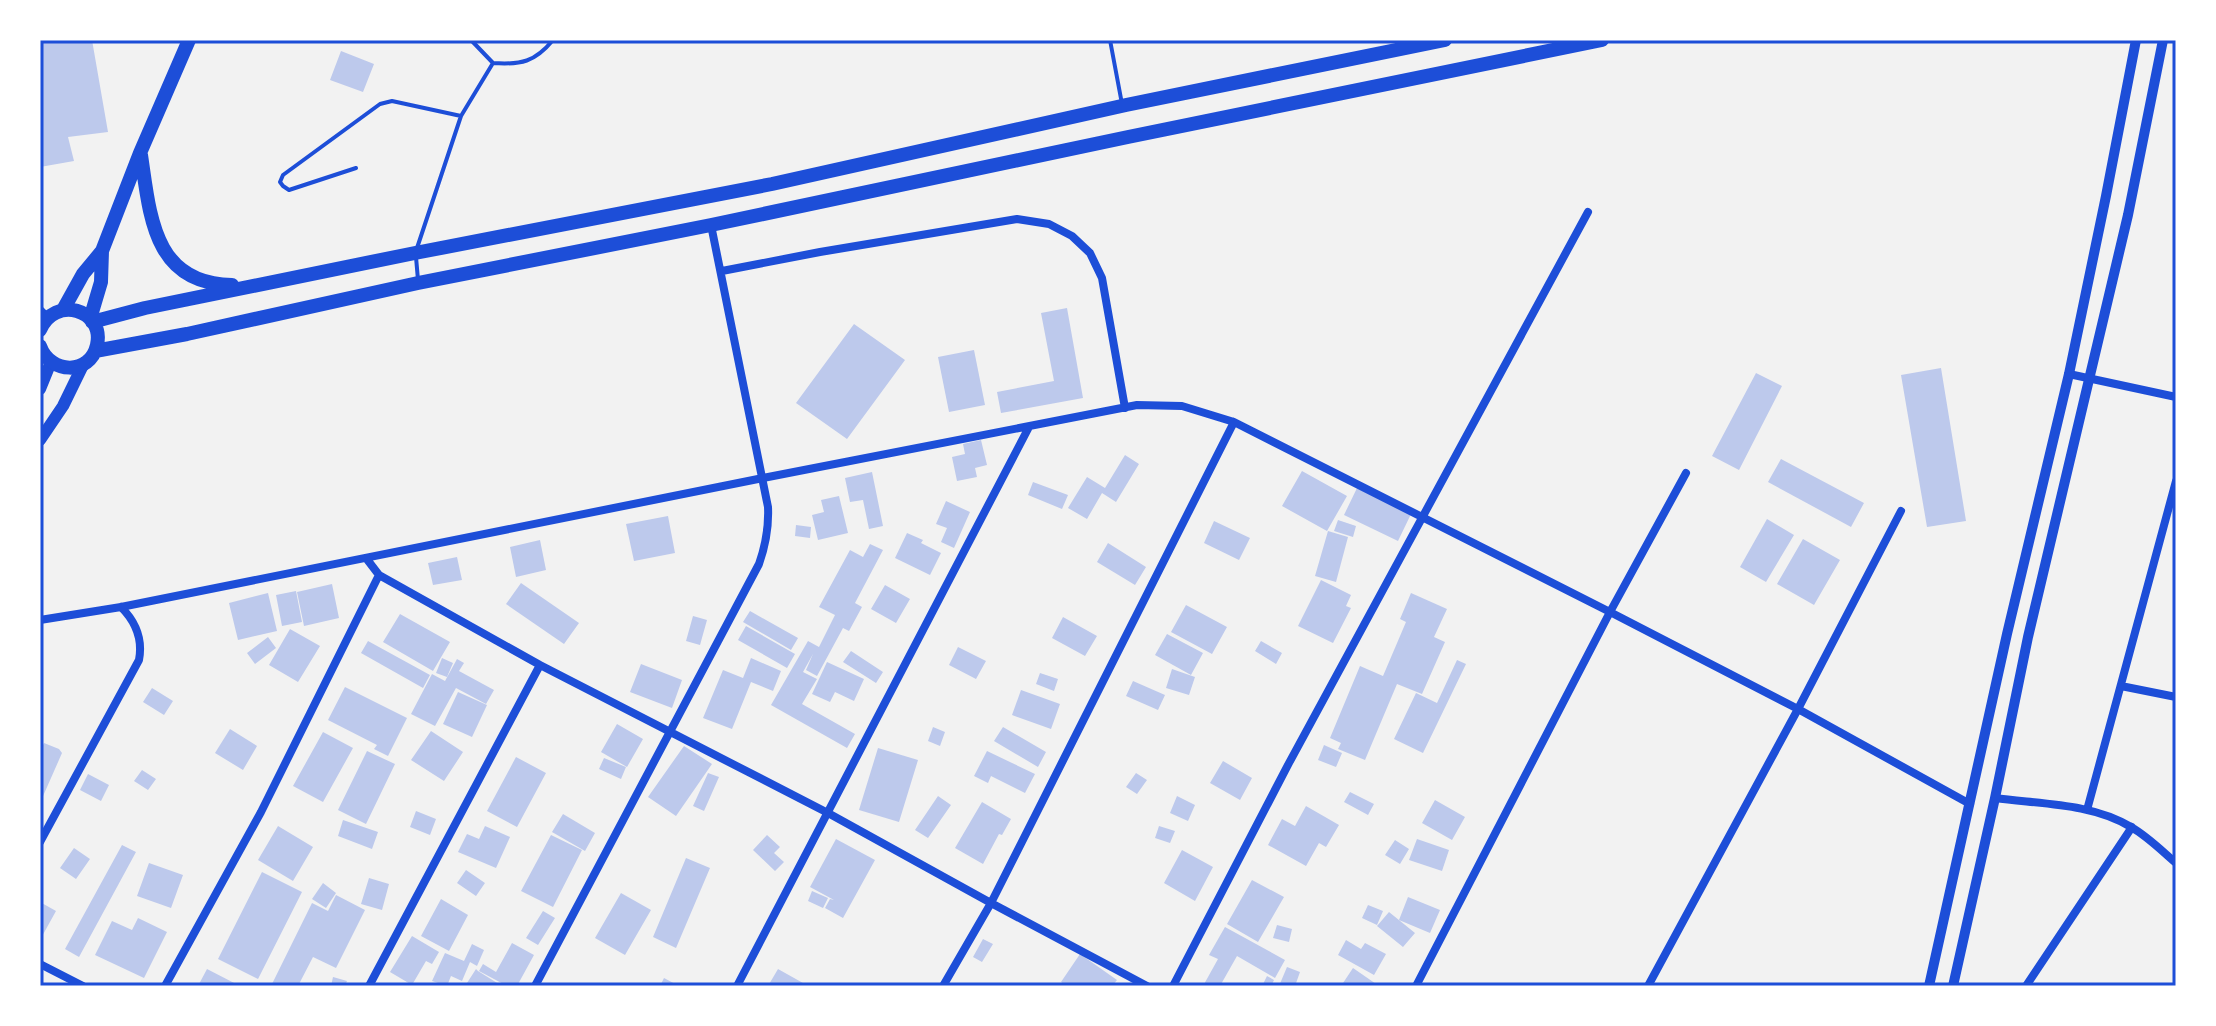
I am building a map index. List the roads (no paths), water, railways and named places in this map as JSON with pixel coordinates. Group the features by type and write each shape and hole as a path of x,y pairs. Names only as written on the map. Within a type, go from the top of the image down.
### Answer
{"main road":[{"path":"46,319 102,251 189,40"},
{"path":"91,320 772,184 1123,106 1445,40"},
{"path":"95,351 1602,40"},
{"path":"140,153 150,213 156,237 164,252 197,280 219,285 256,285"},
{"path":"91,320 101,282 102,251"},
{"path":"40,440 63,406 84,363 95,351 97,336 91,320 73,310 46,319"},
{"path":"40,389 44,356 61,367 73,368 84,363"}],"street":[{"path":"1929,986 2007,634 2069,374 2136,40"},
{"path":"1953,986 2028,637 2128,215 2163,40"},
{"path":"1173,986 1289,763 1588,212"},
{"path":"722,271 1017,219 1049,224 1072,236 1090,253 1102,278 1125,408"},
{"path":"535,986 762,555 769,527 763,478 711,225"},
{"path":"2069,374 2176,397"},
{"path":"40,620 121,607 1125,408 1160,404 1182,406 1234,422 1798,709 1970,804"},
{"path":"943,986 991,903 1234,422"},
{"path":"737,986 1029,427"},
{"path":"1416,986 1610,612 1686,473"},
{"path":"2087,810 2176,481"},
{"path":"1648,986 1901,511"},
{"path":"366,558 379,575 540,665 828,813 1147,986"},
{"path":"165,986 261,812 379,575"},
{"path":"40,842 139,660 138,633 121,607"},
{"path":"369,986 540,665"},
{"path":"2121,686 2176,697"},
{"path":"1995,798 2087,810 2132,827 2176,863"},
{"path":"2026,986 2132,827"},
{"path":"40,964 83,986"}],"lane":[{"path":"471,40 493,63 509,64 538,57 553,40"},
{"path":"1110,40 1123,106"},
{"path":"418,283 415,253 461,116 493,63"},
{"path":"356,168 289,190 280,182 283,175 380,104 392,101 461,116"}]}
